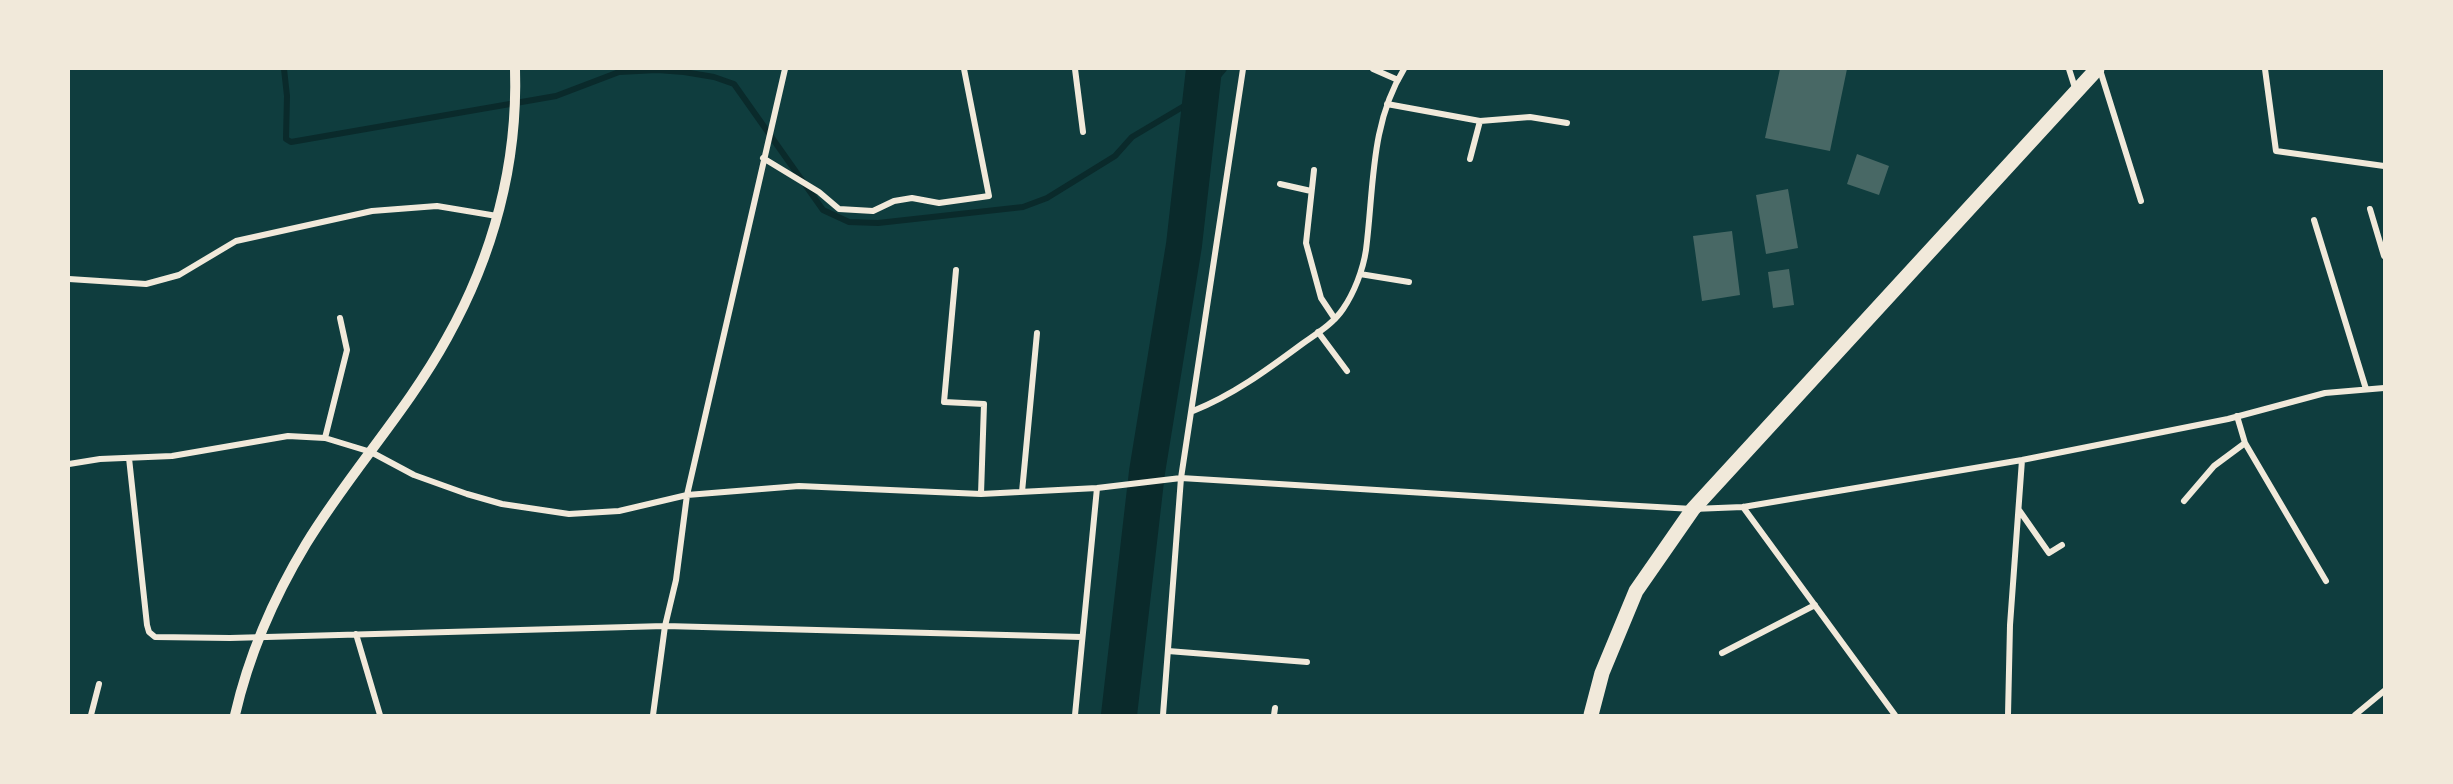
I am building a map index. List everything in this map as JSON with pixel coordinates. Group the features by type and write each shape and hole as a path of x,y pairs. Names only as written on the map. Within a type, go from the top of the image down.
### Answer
{"main road":[{"path":"1591,715 1602,673 1636,591 1693,509 2098,69"}],"street":[{"path":"235,715 244,678 259,637 306,544 424,376 447,339 484,259 498,217 513,141 515,69"},
{"path":"653,715 665,626 676,580 687,495 785,69"},
{"path":"763,158 819,192 839,209 873,211 894,201 912,198 939,203 989,196 964,69"},
{"path":"1075,69 1083,132"},
{"path":"1163,715 1181,478 1193,411 1243,69"},
{"path":"1373,69 1398,80"},
{"path":"1193,411 1214,402 1252,380 1335,319 1343,310 1360,274 1366,252 1377,141 1387,104 1404,69"},
{"path":"2069,69 2077,91"},
{"path":"2098,69 2141,201"},
{"path":"2265,69 2276,151 2384,166"},
{"path":"1387,104 1480,121 1530,117 1567,123"},
{"path":"1470,159 1480,121"},
{"path":"1314,170 1306,243 1322,298 1335,319"},
{"path":"1280,184 1311,190"},
{"path":"69,279 146,284 179,275 236,241 372,211 437,206 498,217"},
{"path":"2370,209 2384,256"},
{"path":"2314,220 2366,389"},
{"path":"956,270 944,402 984,404 981,494"},
{"path":"1360,274 1409,282"},
{"path":"325,438 347,350 340,318"},
{"path":"1318,332 1347,371"},
{"path":"1022,492 1037,333"},
{"path":"69,464 100,459 172,456 288,436 325,438 371,452 414,475 466,494 502,504 569,514 619,511 687,495 799,486 981,494 1097,488 1181,478 1693,509 1743,507 2022,460 2237,416 2325,393 2384,388"},
{"path":"2237,416 2245,443 2326,581"},
{"path":"2184,501 2214,466 2245,443"},
{"path":"129,458 149,632 155,637 259,637 665,626 1082,637"},
{"path":"2008,715 2010,625 2022,460"},
{"path":"1075,715 1097,488"},
{"path":"1743,507 1895,715"},
{"path":"2018,510 2049,553 2062,545"},
{"path":"1722,653 1815,605"},
{"path":"356,634 380,715"},
{"path":"1168,651 1308,662"},
{"path":"91,715 99,684"},
{"path":"2355,715 2384,691"}],"building":[{"path":"1780,69 1847,69 1830,151 1765,138"},
{"path":"1857,154 1889,166 1879,195 1847,184"},
{"path":"1788,189 1798,248 1766,254 1756,195"},
{"path":"1732,231 1740,295 1702,301 1693,236"},
{"path":"1789,269 1794,305 1773,308 1768,272"}],"waterway":[{"path":"284,69 287,96 286,139 291,142 556,96 619,72 657,70 714,77 734,84 823,210 849,222 878,223 1023,207 1047,198 1115,156 1132,137 1201,96 1224,69"},
{"path":"1119,715 1147,472 1184,245 1204,69"}]}
